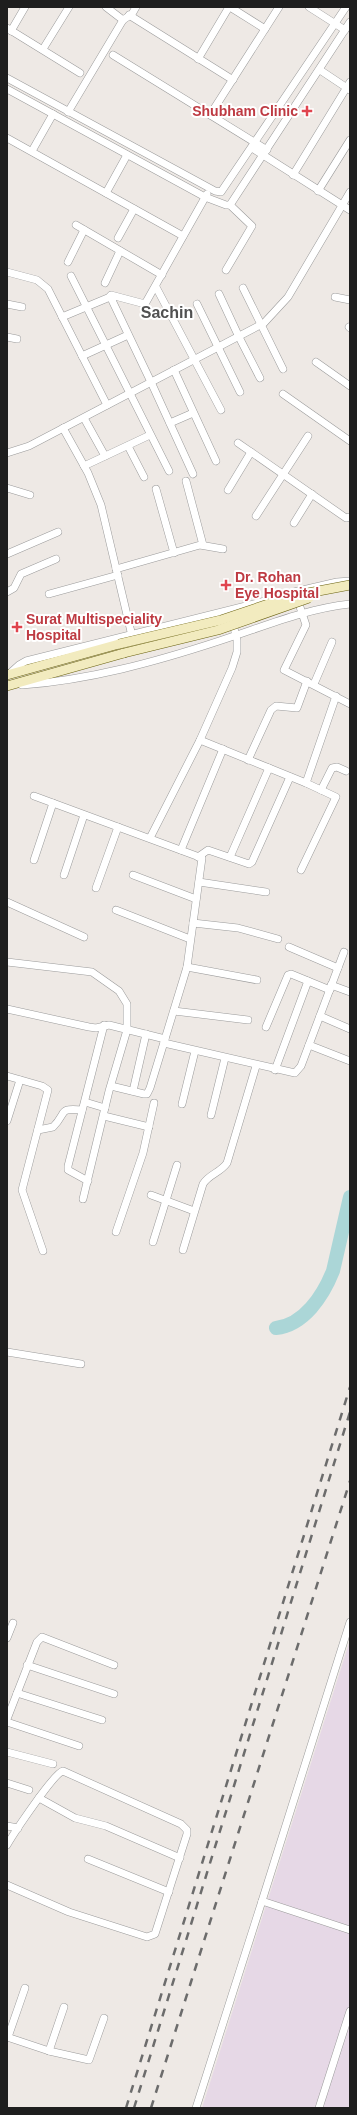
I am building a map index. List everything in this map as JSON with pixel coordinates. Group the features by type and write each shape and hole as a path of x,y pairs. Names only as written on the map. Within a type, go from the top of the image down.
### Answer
{"main road":[{"path":"8,674 119,644 221,620 292,596 350,585"},
{"path":"8,686 124,653 218,630 310,598 350,592"},
{"path":"49,663 52,674"}],"street":[{"path":"25,7 9,30 43,49 80,73"},
{"path":"43,49 69,7"},
{"path":"106,7 233,80"},
{"path":"68,112 126,18 136,7"},
{"path":"198,59 230,7 265,29"},
{"path":"210,115 279,7"},
{"path":"309,7 345,30"},
{"path":"7,78 217,193 224,189 346,7"},
{"path":"230,205 320,70 350,22"},
{"path":"113,54 210,115 265,152 293,175 350,210"},
{"path":"293,175 349,86 320,70"},
{"path":"7,89 127,156 205,197 230,205 252,226 226,270"},
{"path":"32,151 53,114"},
{"path":"7,138 183,236"},
{"path":"318,191 350,140"},
{"path":"106,193 127,156"},
{"path":"62,317 110,297 111,295 145,304 210,189"},
{"path":"7,453 29,446 261,325 288,297 350,192"},
{"path":"118,238 134,208"},
{"path":"76,225 162,275"},
{"path":"68,262 84,230"},
{"path":"105,283 120,251"},
{"path":"7,272 37,280 48,289 107,405"},
{"path":"71,276 169,471"},
{"path":"156,286 221,410"},
{"path":"243,288 283,368"},
{"path":"219,294 260,378"},
{"path":"110,297 193,474"},
{"path":"335,297 350,300"},
{"path":"7,304 22,307"},
{"path":"197,304 217,348 240,392"},
{"path":"82,356 128,335"},
{"path":"7,337 17,339"},
{"path":"316,362 350,386"},
{"path":"174,370 216,461"},
{"path":"283,394 350,440"},
{"path":"170,423 193,413"},
{"path":"84,418 105,456"},
{"path":"63,428 84,466 101,505 132,636"},
{"path":"84,466 150,435"},
{"path":"256,516 308,436"},
{"path":"238,443 346,518 350,517"},
{"path":"128,446 144,478"},
{"path":"228,490 251,452"},
{"path":"186,482 203,545"},
{"path":"7,488 30,495"},
{"path":"156,489 174,553"},
{"path":"294,523 312,494"},
{"path":"7,554 58,532"},
{"path":"49,594 203,545 223,549"},
{"path":"7,592 14,588 21,574 56,559"},
{"path":"8,674 26,661 132,636 295,592 337,582 350,581"},
{"path":"295,592 306,626 284,670 349,702"},
{"path":"8,686 83,678 190,651 302,614 350,604"},
{"path":"150,838 200,740 232,668 237,652 237,636 228,611"},
{"path":"314,684 332,642"},
{"path":"248,760 271,710 276,706 297,708 307,681"},
{"path":"306,783 336,696"},
{"path":"200,740 306,783 336,797 301,870"},
{"path":"181,850 223,749"},
{"path":"321,790 332,768 337,767 346,771"},
{"path":"230,857 269,768"},
{"path":"198,857 208,850 249,864 252,862 290,777"},
{"path":"34,796 202,858 190,939 188,967 149,1092 144,1094 111,1086"},
{"path":"34,860 53,803"},
{"path":"64,875 84,815"},
{"path":"96,888 118,827"},
{"path":"133,875 196,899"},
{"path":"199,882 266,892"},
{"path":"7,902 84,937"},
{"path":"116,910 190,939"},
{"path":"193,923 238,928 278,939"},
{"path":"289,947 338,968"},
{"path":"7,1009 89,1027 96,1028 104,1025 146,1034 195,1051 289,1073 299,1071 344,952"},
{"path":"7,962 85,971 99,976 119,991 127,1004 127,1030 111,1086 83,1199"},
{"path":"188,967 257,980"},
{"path":"266,1027 288,975 291,974 308,981 350,992"},
{"path":"275,1070 308,981"},
{"path":"174,1011 248,1020"},
{"path":"320,1016 350,1029"},
{"path":"88,1181 68,1170 104,1025"},
{"path":"133,1091 146,1034"},
{"path":"310,1045 350,1061"},
{"path":"182,1104 195,1051"},
{"path":"211,1115 225,1058"},
{"path":"183,1250 194,1211 206,1180 219,1173 227,1163 256,1066"},
{"path":"7,1076 42,1086 48,1090 22,1190 42,1251"},
{"path":"7,1121 20,1080"},
{"path":"84,1102 105,1112 148,1127"},
{"path":"116,1232 143,1152 154,1103"},
{"path":"38,1130 53,1127 63,1111 67,1109 82,1110"},
{"path":"153,1242 177,1165"},
{"path":"151,1195 194,1211"},
{"path":"7,1352 81,1364"},
{"path":"196,2108 350,1622"},
{"path":"7,1638 13,1623"},
{"path":"79,1746 8,1716 27,1665 37,1642 42,1637 114,1665"},
{"path":"27,1665 114,1694"},
{"path":"17,1693 102,1720"},
{"path":"7,1752 53,1764"},
{"path":"7,1845 60,1772 67,1772 181,1824 187,1830 188,1834 155,1934 147,1937 69,1912 7,1884"},
{"path":"7,1783 29,1790"},
{"path":"40,1798 75,1818 106,1826 180,1858"},
{"path":"7,1826 18,1828"},
{"path":"88,1859 169,1892"},
{"path":"262,1901 350,1930"},
{"path":"25,1988 8,2037 49,2051 89,2060 104,2018"},
{"path":"49,2051 64,2007"},
{"path":"318,2108 350,2011"}],"shaded area":[{"path":"350,1640 350,2108 202,2108"}],"waterway":[{"path":"276,1328 286,1326 304,1315 324,1290 333,1271 350,1197"}],"railway":[{"path":"126,2108 350,1387"},
{"path":"134,2108 350,1412"},
{"path":"151,2108 350,1481"}],"place":[{"name":"Shubham Clinic","path":"307,111"},
{"name":"Dr. Rohan Eye Hospital","path":"226,585"},
{"name":"Surat Multispeciality Hospital","path":"17,627"}],"district":[{"name":"Sachin","path":"167,312"}]}
